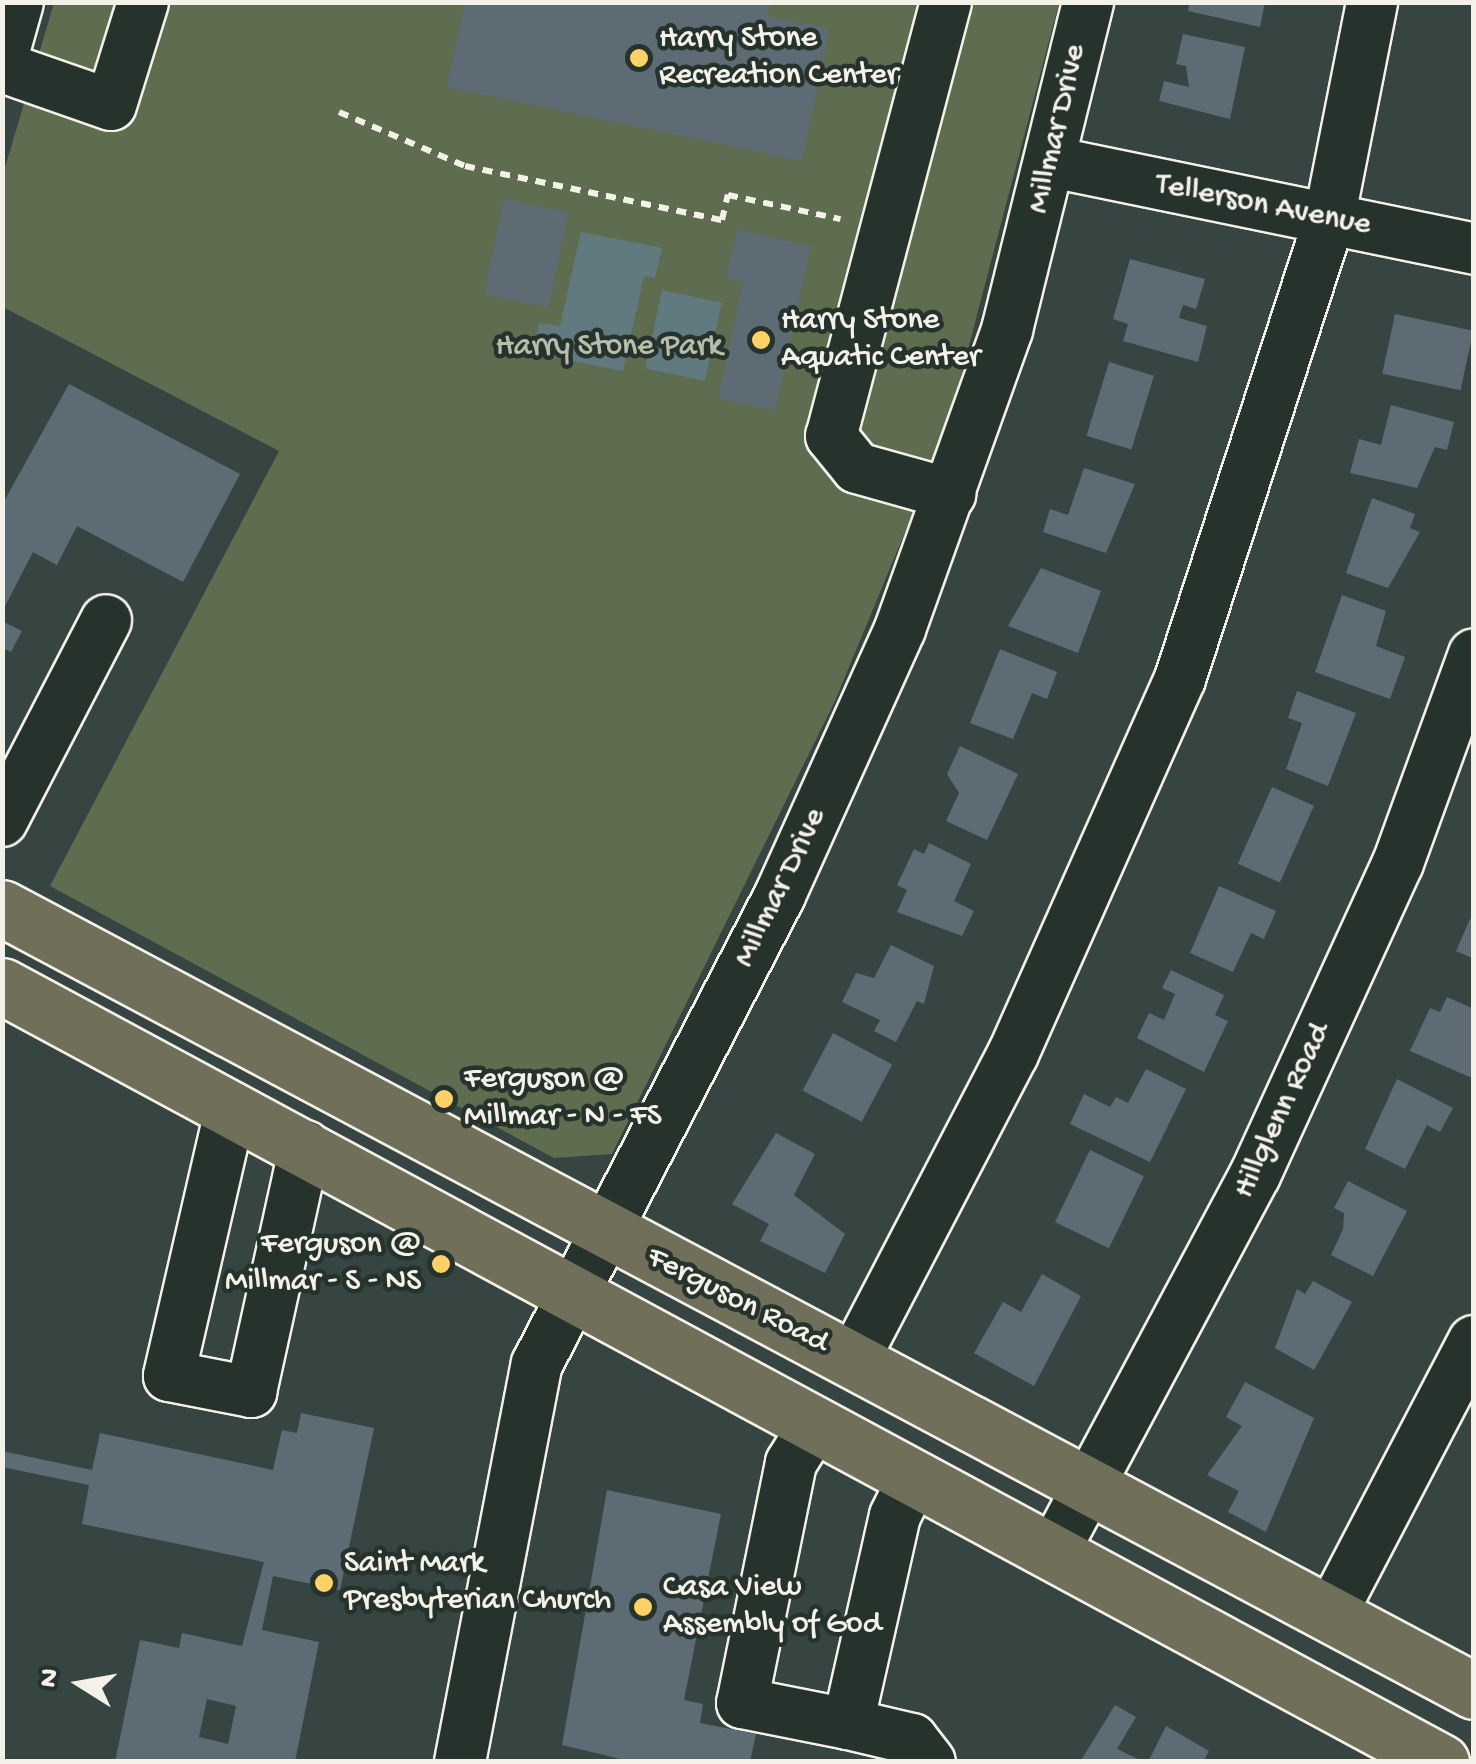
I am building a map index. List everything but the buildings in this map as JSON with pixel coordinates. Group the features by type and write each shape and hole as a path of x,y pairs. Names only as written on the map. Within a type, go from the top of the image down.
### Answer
{"main road":[{"name":"Ferguson Road","path":"2,908 606,1233 1474,1691"},
{"path":"2,986 1441,1762"}],"street":[{"path":"2,59 18,2"},
{"path":"2,68 111,106 143,2"},
{"path":"946,2 831,436 857,468 950,494"},
{"name":"Millmar Drive","path":"460,1762 538,1364 780,896 950,494 1052,162 1088,2"},
{"path":"853,1361 1013,1054 1180,679 1329,220 1372,2"},
{"name":"Tellerson Avenue","path":"1052,162 1474,248"},
{"path":"2,821 106,620"},
{"name":"Hillglenn Road","path":"1054,1552 1255,1175 1398,863 1474,654"},
{"path":"230,1106 169,1376 250,1392 305,1146"},
{"path":"1332,1614 1474,1340"},
{"path":"814,1426 791,1464 742,1703 912,1739 930,1762"},
{"path":"848,1724 895,1516 914,1477"}],"path":[{"path":"339,112 466,166 520,178 722,220 728,195 840,219"}],"green space":[{"name":"Harry Stone Park","path":"54,3 1059,3 946,433 835,701 612,1154 554,1158 50,886 279,451 3,307 3,174"}],"water":[{"path":"581,232 662,248 655,278 644,276 623,371 533,353 539,323 560,326"},
{"path":"662,290 722,303 705,381 645,368"}],"place":[{"name":"Harry Stone Recreation Center","path":"639,58"},
{"name":"Harry Stone Aquatic Center","path":"761,340"},
{"name":"Ferguson @ Millmar - N - FS","path":"444,1099"},
{"name":"Ferguson @ Millmar - S - NS","path":"441,1264"},
{"name":"Saint Mark Presbyterian Church","path":"324,1583"},
{"name":"Casa View Assembly of God","path":"643,1607"}]}
